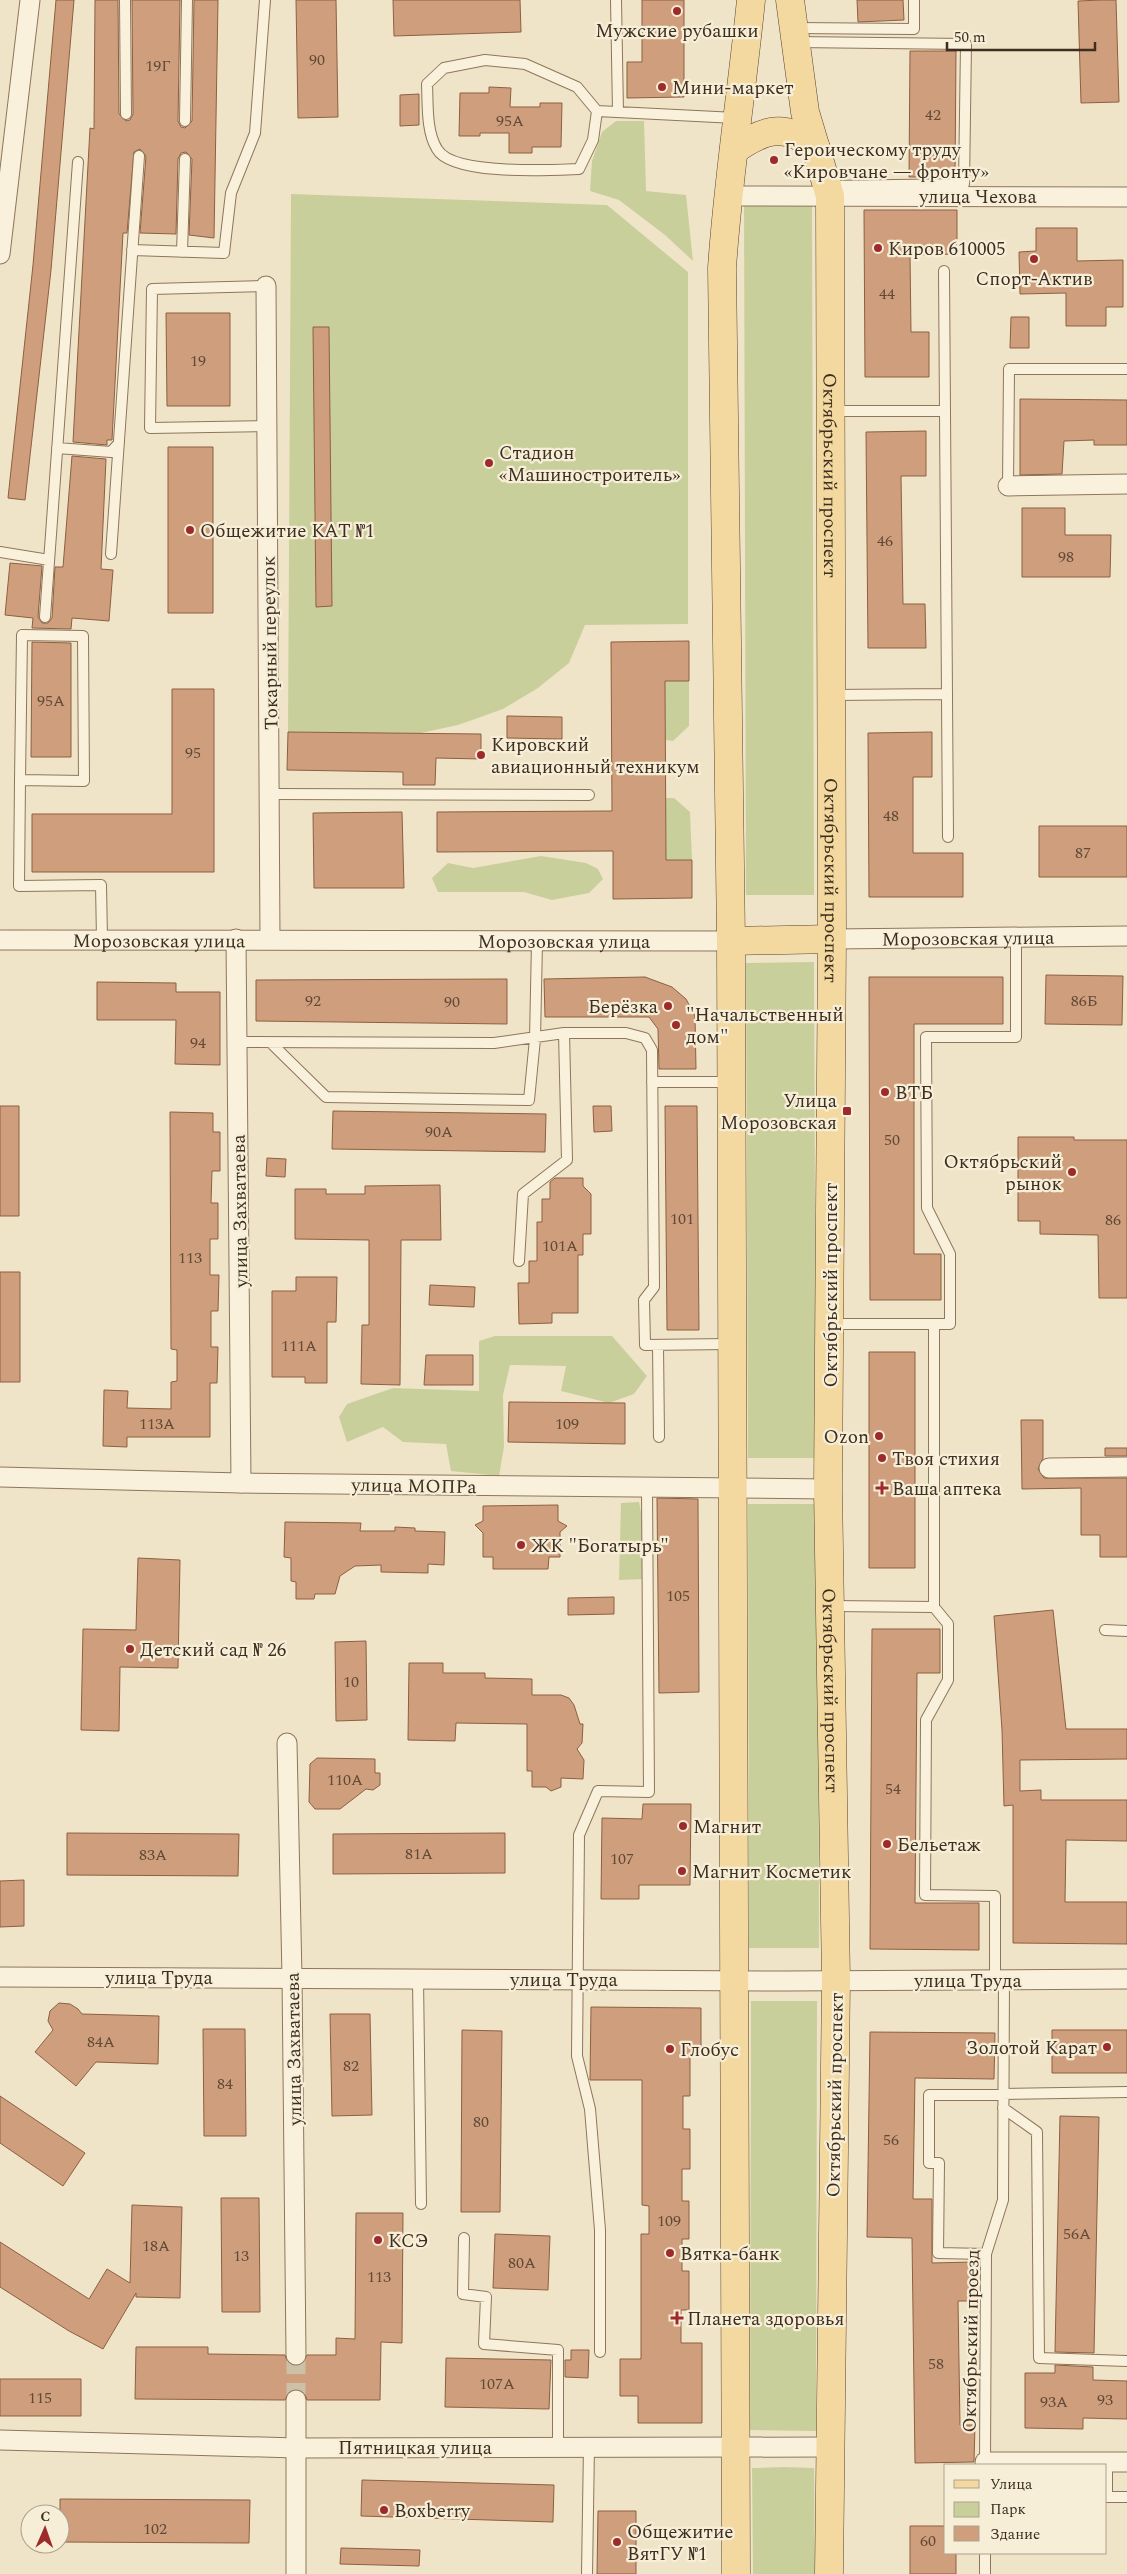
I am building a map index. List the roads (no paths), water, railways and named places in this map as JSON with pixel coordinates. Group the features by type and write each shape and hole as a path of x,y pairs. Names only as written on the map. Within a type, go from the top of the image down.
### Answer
{"main road":[{"path":"736,2574 731,941 722,268 727,196 739,118 751,0"},
{"name":"Октябрьский проспект","path":"790,0 805,112 828,191 832,939 828,1489 836,1980 829,2574"},
{"path":"734,150 754,136 772,131 786,131 804,138 816,148"},
{"name":"Морозовская улица","path":"731,941 832,939"}],"street":[{"path":"0,254 30,0"},
{"name":"улица Чехова","path":"727,196 828,191 1127,197"},
{"name":"Токарный переулок","path":"266,286 270,939"},
{"path":"1008,486 1127,484"},
{"name":"Морозовская улица","path":"832,939 1127,936"},
{"name":"улица Захватаева","path":"236,939 241,1484"},
{"name":"Морозовская улица","path":"0,940 731,941"},
{"path":"1049,1468 1127,1468"},
{"name":"улица МОПРа","path":"0,1478 241,1484 828,1489"},
{"name":"улица Захватаева","path":"287,1743 292,1978 296,2355"},
{"name":"улица Труда","path":"0,1977 735,1980 1127,1979"},
{"path":"296,2400 296,2574"},
{"name":"Пятницкая улица","path":"0,2440 296,2448 558,2446 829,2447"},
{"path":"985,2464 1127,2462"}],"lane":[{"path":"125,0 126,114"},
{"path":"185,121 187,0"},
{"path":"132,250 224,253 232,193 255,133 265,0"},
{"path":"616,0 618,112"},
{"path":"794,35 914,29 914,0"},
{"path":"794,35 966,44 964,184 828,191"},
{"path":"598,111 593,140 579,169 508,171 455,161 438,151 432,138 426,84 444,68 485,60 526,64 578,87 598,111 739,118"},
{"path":"111,554 139,156"},
{"path":"182,252 184,159"},
{"path":"45,617 78,162"},
{"path":"944,271 948,837"},
{"path":"266,286 152,288 150,428 267,426"},
{"path":"1008,486 1009,369 1127,368"},
{"path":"830,411 944,411"},
{"path":"57,448 111,452 119,443"},
{"path":"0,552 49,560"},
{"path":"20,780 84,781 83,636 22,635 20,780 19,886 102,885 102,940"},
{"path":"831,695 947,694"},
{"path":"270,794 589,795"},
{"path":"830,1324 950,1324 950,1254 927,1208 926,1038 1016,1037 1016,937"},
{"path":"271,1042 326,1097 529,1100 536,1039 537,942"},
{"path":"237,1042 494,1043 536,1039 564,1033 626,1033 644,1038 652,1050 654,1287 644,1300 645,1345 732,1344"},
{"path":"519,1260 523,1194 567,1160 564,1033"},
{"path":"652,1082 731,1082"},
{"path":"829,1606 934,1607 934,1324"},
{"path":"658,1345 658,1437"},
{"path":"600,2352 600,2230 590,2109 577,2056 579,1834 598,1791 649,1792 647,1488"},
{"name":"Октябрьский проезд","path":"934,1607 948,1624 948,1680 926,1720 925,1895 995,1896 1003,2093 1003,2200 986,2254 985,2464"},
{"path":"1105,1630 1127,1630"},
{"path":"418,1978 422,2204"},
{"path":"986,2254 938,2253 939,2164 929,2163 929,2095 1127,2092"},
{"path":"1003,2108 1037,2132 1038,2358 1127,2360"},
{"path":"464,2238 463,2294 486,2297 484,2344 558,2350 558,2446"},
{"path":"587,2574 588,2446"},
{"path":"1107,2462 1108,2497 1127,2497"},
{"path":"985,2554 985,2574"}],"tunnel":[{"path":"296,2355 296,2400"}],"place":[{"name":"Мужские рубашки","path":"677,11"},
{"name":"Мини-маркет","path":"662,87"},
{"name":"Героическому труду «Кировчане — фронту»","path":"774,160"},
{"name":"Киров 610005","path":"878,248"},
{"name":"Спорт-Актив","path":"1034,259"},
{"name":"Стадион «Машиностроитель»","path":"489,463"},
{"name":"Общежитие КАТ №1","path":"190,530"},
{"name":"Кировский авиационный техникум","path":"481,755"},
{"name":"Берёзка","path":"668,1006"},
{"name":"\"Начальственный дом\"","path":"676,1025"},
{"name":"ВТБ","path":"885,1092"},
{"name":"Улица Морозовская","path":"847,1111"},
{"name":"Октябрьский рынок","path":"1072,1172"},
{"name":"Ozon","path":"879,1436"},
{"name":"Твоя стихия","path":"882,1458"},
{"name":"Ваша аптека","path":"882,1488"},
{"name":"ЖК \"Богатырь\"","path":"521,1545"},
{"name":"Детский сад № 26","path":"130,1649"},
{"name":"Магнит","path":"683,1826"},
{"name":"Бельетаж","path":"887,1844"},
{"name":"Магнит Косметик","path":"682,1871"},
{"name":"Золотой Карат","path":"1107,2047"},
{"name":"Глобус","path":"670,2049"},
{"name":"КСЭ","path":"378,2240"},
{"name":"Вятка-банк","path":"670,2253"},
{"name":"Планета здоровья","path":"677,2318"},
{"name":"Boxberry","path":"384,2510"},
{"name":"Общежитие ВятГУ №1","path":"617,2542"}]}
